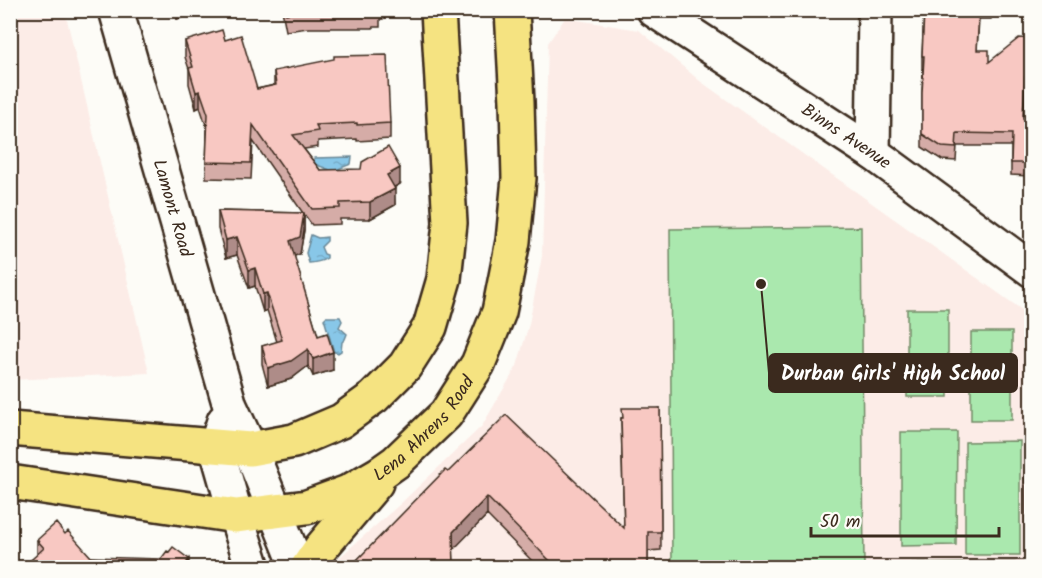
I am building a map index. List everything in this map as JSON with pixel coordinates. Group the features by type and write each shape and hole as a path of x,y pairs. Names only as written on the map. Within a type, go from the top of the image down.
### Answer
{"main road":[{"path":"10,429 250,449 294,441 341,421 374,397 405,366 430,327 444,279 450,223 438,10"},
{"name":"Lena Ahrens Road","path":"10,482 236,516 307,507 348,492 396,462 446,414 478,364 499,312 513,240 519,178 512,10"},
{"path":"307,567 370,489 396,462"}],"street":[{"name":"Lamont Road","path":"116,10 230,406 298,567"},
{"name":"Binns Avenue","path":"654,10 873,153 1032,270"},
{"path":"873,153 875,10"},
{"path":"230,406 216,446 253,567"}],"shaded area":[{"path":"10,11 65,11 149,373 11,380"},
{"path":"565,18 639,30 700,81 1025,312 1025,567 332,568 333,563 399,505 482,426 517,366 529,324 542,256 548,43"}],"green space":[{"path":"861,227 864,567 672,567 670,229"},
{"path":"907,309 948,309 948,397 907,397"},
{"path":"971,332 1012,332 1012,420 971,420"},
{"path":"901,432 957,432 956,545 901,546"},
{"path":"1020,441 1020,555 965,555 965,442"},
{"path":"1015,563 1015,568 902,567 902,564"}],"water":[{"path":"352,157 351,164 333,171 314,164 314,158"},
{"path":"311,235 318,238 327,237 327,241 321,247 327,258 309,263 306,253"},
{"path":"340,317 342,321 339,327 347,334 342,342 341,351 338,353 334,352 324,319"}],"building":[{"path":"285,10 307,10 286,14"},
{"path":"319,10 373,10 373,11"},
{"path":"924,10 979,10 977,50 989,50 989,62 1019,38 1032,39 1032,77 1025,77 1023,118 1032,118 1032,205 1030,205 1030,163 1011,163 1012,134 957,133 956,148 942,147 922,134"},
{"path":"222,30 225,40 241,35 257,89 276,85 274,71 334,59 334,56 387,55 390,123 316,125 318,131 293,135 320,170 361,169 362,162 388,147 400,168 387,175 395,189 370,202 340,203 340,208 312,209 253,125 251,163 206,162 208,114 200,91 196,92 189,68 193,67 185,41"},
{"path":"218,211 304,213 300,237 290,241 318,336 327,333 333,352 313,359 308,349 291,361 268,368 262,346 282,340 267,293 263,294 255,268 249,270 237,237 226,240"},
{"path":"622,408 660,408 661,532 648,532 648,567 556,567 487,497 453,532 454,567 410,567 410,564 407,567 358,567 354,563 445,470 448,472 506,415 624,528"},
{"path":"1025,472 1032,472 1032,567 1026,567"},
{"path":"56,523 65,534 68,531 91,557 161,559 173,547 189,559 185,565 188,567 38,567 31,560 44,548 37,540"}],"place":[{"name":"Durban Girls' High School","path":"761,284"}]}
